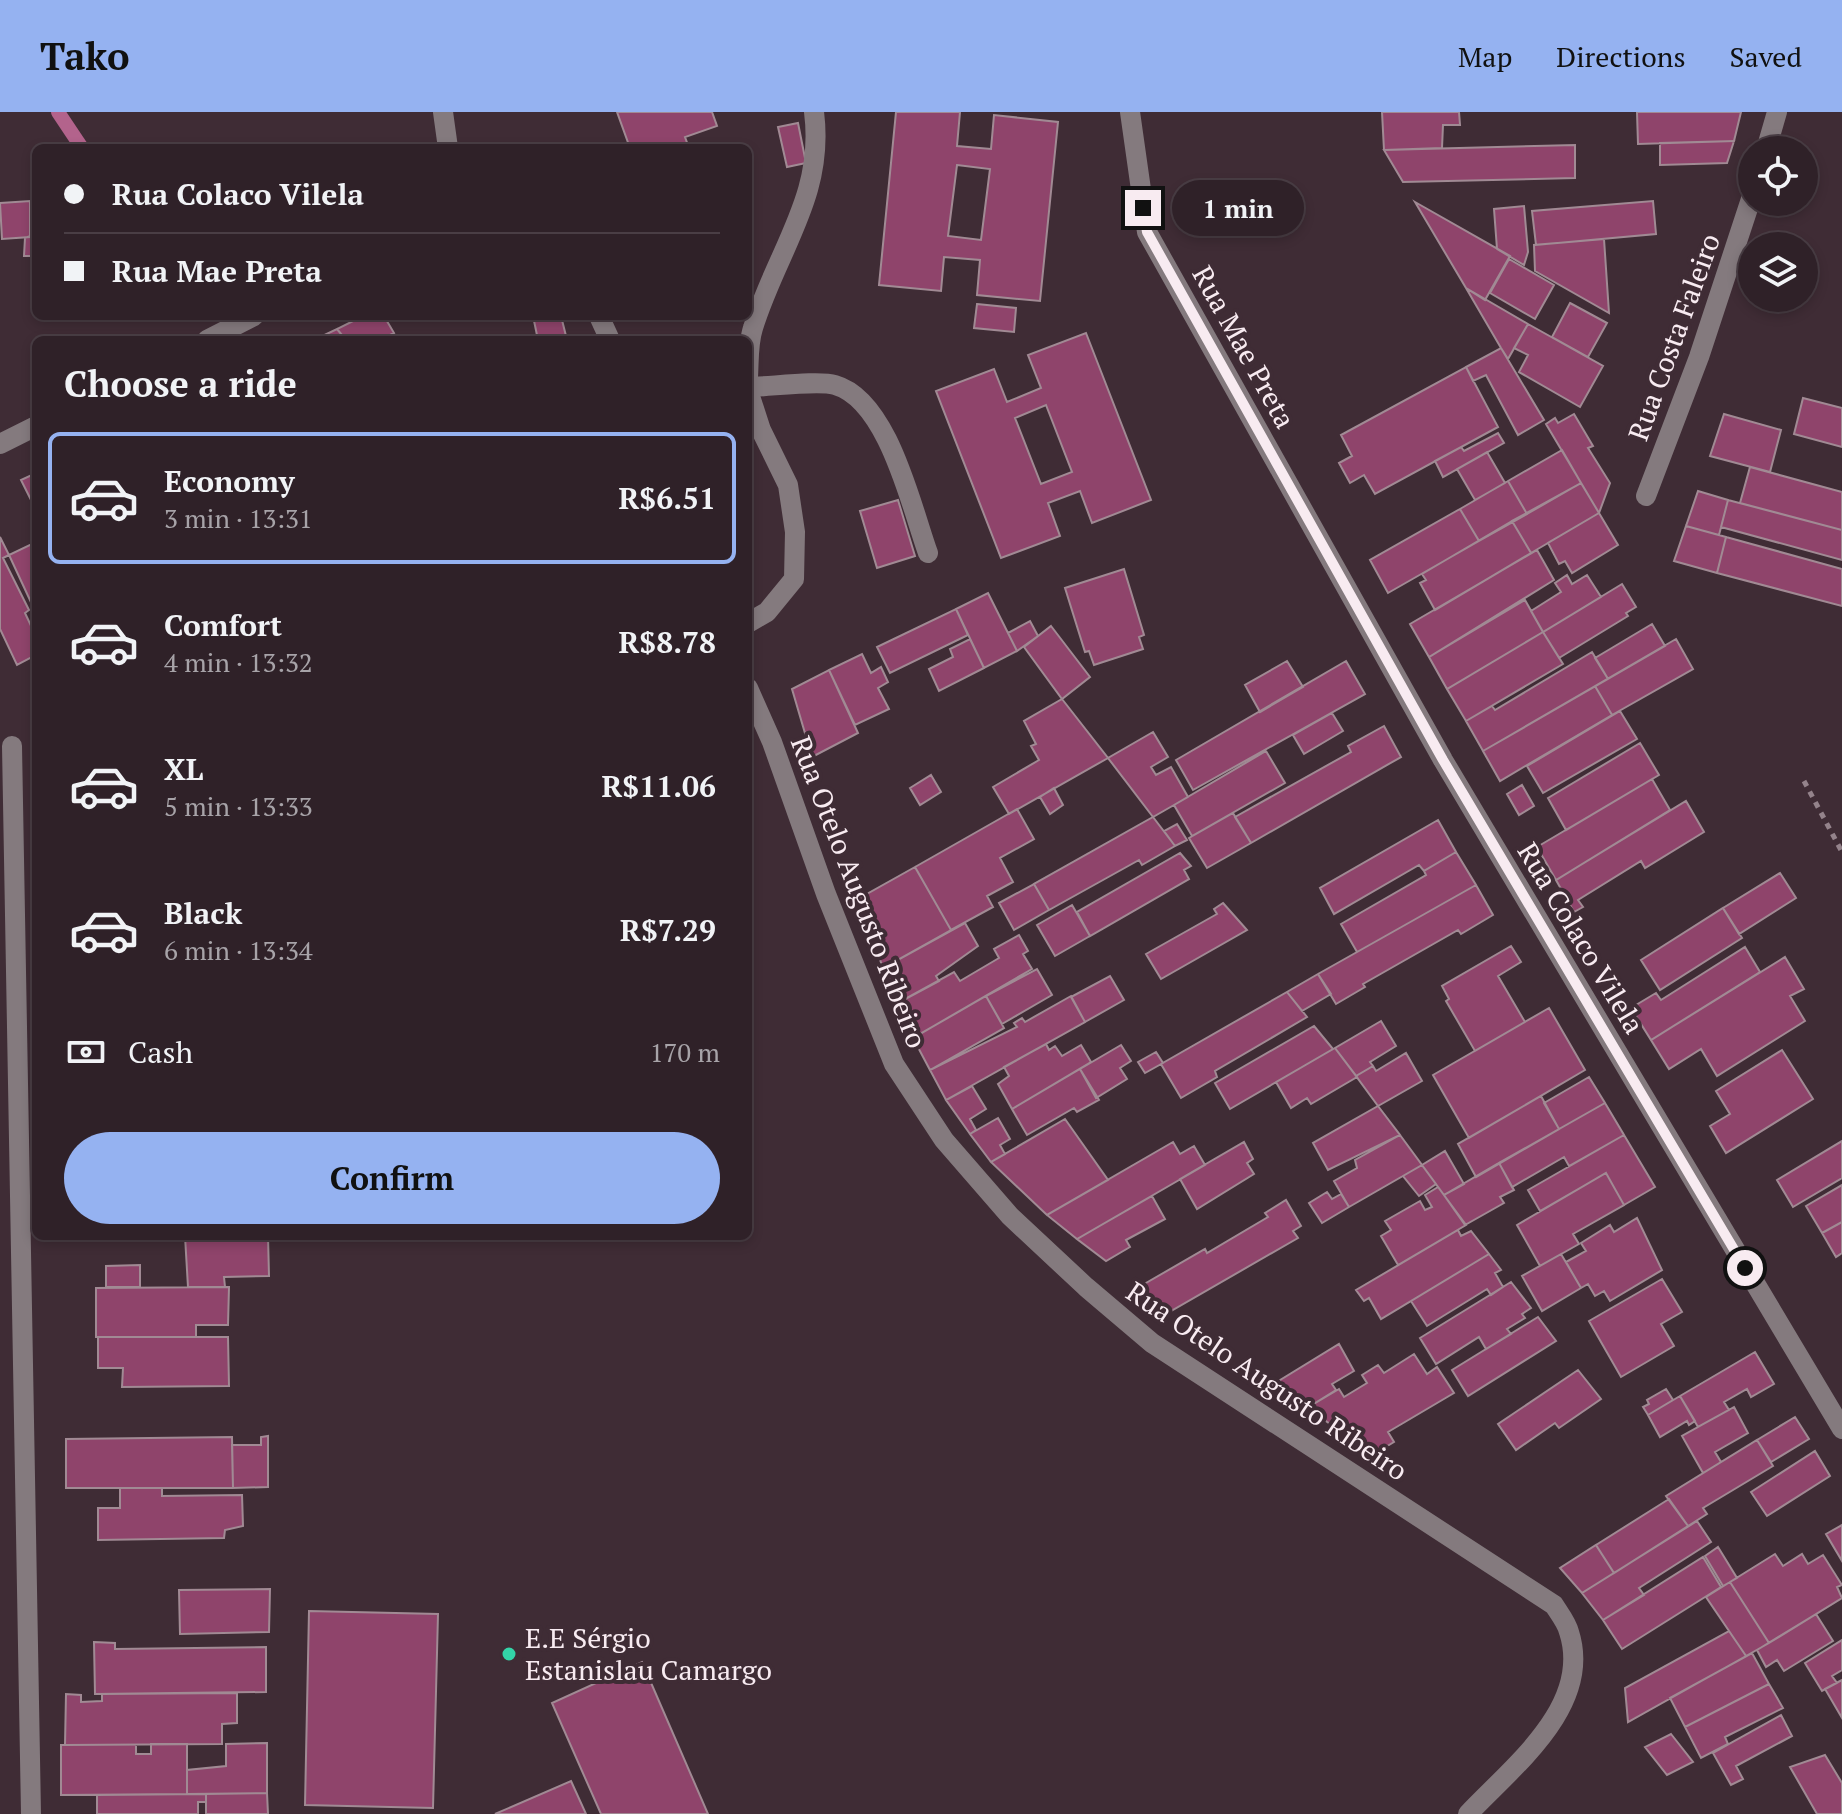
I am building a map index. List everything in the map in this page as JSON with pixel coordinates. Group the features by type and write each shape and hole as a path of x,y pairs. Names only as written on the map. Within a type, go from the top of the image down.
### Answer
{"street":[{"path":"443,112 447,144"},
{"path":"752,336 811,189 818,145 814,112"},
{"name":"Rua Mae Preta","path":"1130,112 1147,232 1281,470"},
{"path":"1770,136 1777,112"},
{"name":"Rua Costa Faleiro","path":"1646,496 1699,357 1745,216"},
{"path":"215,336 246,320"},
{"path":"752,389 834,384 864,401 884,431 928,553"},
{"path":"752,402 761,430 788,485 795,532 794,579 767,612 752,621"},
{"path":"0,444 32,428"},
{"name":"Rua Colaco Vilela","path":"1281,470 1450,773 1842,1429"},
{"name":"Rua Otelo Augusto Ribeiro","path":"752,697 772,742 826,894 894,1064 944,1140 1010,1216 1152,1343 1554,1605 1569,1631 1574,1664 1553,1724 1468,1814"},
{"path":"12,746 31,1814"}],"path":[{"path":"1804,781 1842,852"}],"building":[{"path":"617,112 712,112 717,126 685,137 688,144 629,144"},
{"path":"896,112 960,112 957,146 991,149 994,115 1058,122 1040,301 977,295 980,260 944,257 941,291 879,285","holes":["957,165 990,169 981,240 948,236"]},
{"path":"1382,112 1459,112 1460,125 1443,125 1442,148 1384,150"},
{"path":"1637,112 1741,112 1734,141 1638,144"},
{"path":"798,123 806,163 787,167 778,127"},
{"path":"1734,141 1727,163 1660,165 1660,143"},
{"path":"1575,145 1575,178 1403,182 1384,150"},
{"path":"30,201 30,237 2,239 0,203"},
{"path":"1653,201 1656,234 1536,245 1532,211"},
{"path":"1415,202 1510,256 1485,300 1466,288"},
{"path":"1524,206 1528,252 1524,265 1497,249 1494,209"},
{"path":"32,236 32,256 24,256 25,238"},
{"path":"1604,239 1609,313 1535,271 1534,245"},
{"path":"1509,259 1554,285 1535,319 1490,293"},
{"path":"1466,288 1528,324 1508,359 1501,348"},
{"path":"1570,303 1607,323 1588,357 1552,337"},
{"path":"977,304 1016,308 1014,332 974,328"},
{"path":"355,320 386,320 394,333 391,336 343,336 337,329"},
{"path":"534,320 562,320 566,336 537,336"},
{"path":"1528,324 1603,366 1580,407 1519,372 1528,355 1514,348"},
{"path":"337,329 343,336 322,336"},
{"path":"1086,333 1151,500 1092,523 1080,491 1048,503 1060,536 1001,558 936,391 994,369 1007,402 1041,388 1028,355","holes":["1046,405 1072,472 1041,484 1015,418"]},
{"path":"1501,348 1544,420 1518,435 1486,375 1473,381 1466,367"},
{"path":"1466,367 1498,427 1375,494 1364,475 1350,483 1339,463 1352,456 1341,435"},
{"path":"1803,398 1842,408 1842,447 1794,434"},
{"path":"1574,414 1593,446 1588,448 1610,483 1599,513 1546,424 1555,418 1558,423"},
{"path":"1724,414 1781,430 1770,472 1710,456"},
{"path":"1498,433 1504,443 1443,477 1435,461 1461,447 1464,451"},
{"path":"1562,450 1581,483 1527,514 1508,481"},
{"path":"1487,452 1505,483 1475,500 1457,469"},
{"path":"1750,467 1842,492 1842,530 1740,503"},
{"path":"32,475 32,502 21,480"},
{"path":"1508,481 1527,514 1479,541 1460,509"},
{"path":"1581,483 1599,513 1531,553 1512,521"},
{"path":"1698,491 1728,500 1719,535 1686,526"},
{"path":"898,500 915,556 877,568 860,511"},
{"path":"1728,500 1842,530 1842,560 1721,527"},
{"path":"1460,509 1479,541 1388,593 1370,560"},
{"path":"1599,513 1618,545 1572,573 1565,561 1559,564 1548,543"},
{"path":"1512,521 1531,553 1435,610 1420,583 1426,580 1422,574"},
{"path":"1686,526 1726,537 1717,573 1674,561"},
{"path":"0,537 9,555 3,558 29,610 25,613 32,628 32,657 17,665 0,629"},
{"path":"1726,537 1842,569 1842,606 1717,573"},
{"path":"32,544 32,604 9,555"},
{"path":"1537,550 1554,580 1429,657 1410,624"},
{"path":"1124,569 1144,635 1139,637 1143,649 1094,665 1089,651 1085,652 1065,588"},
{"path":"1567,575 1572,584 1587,575 1601,597 1543,632 1531,611 1561,592 1555,583"},
{"path":"1622,584 1636,607 1626,613 1628,616 1559,658 1543,632"},
{"path":"988,593 1017,651 984,668 956,609"},
{"path":"1525,600 1543,632 1447,689 1429,657"},
{"path":"956,609 968,635 890,673 877,647"},
{"path":"1030,621 1038,636 1017,651 1008,633"},
{"path":"1652,624 1665,646 1608,679 1595,658"},
{"path":"1051,626 1090,677 1062,699 1024,647"},
{"path":"1543,632 1563,664 1466,721 1447,689"},
{"path":"970,639 984,668 939,691 929,669 953,657 950,649"},
{"path":"1676,639 1693,669 1612,715 1595,686"},
{"path":"1592,652 1608,679 1483,751 1466,721 1492,706 1495,710"},
{"path":"862,654 871,673 881,667 888,682 878,688 889,709 855,725 829,670"},
{"path":"1287,661 1303,687 1260,712 1245,685"},
{"path":"1346,661 1365,694 1193,790 1176,760"},
{"path":"829,670 858,733 812,757 792,689"},
{"path":"1595,686 1612,715 1500,781 1483,751"},
{"path":"1062,699 1108,758 1009,814 993,787 1039,760 1031,746 1036,744 1024,721"},
{"path":"1620,711 1637,739 1543,793 1527,766"},
{"path":"1332,713 1343,731 1304,754 1293,735"},
{"path":"1384,726 1401,757 1251,843 1235,817 1351,752 1348,746"},
{"path":"1153,732 1168,757 1151,767 1156,775 1171,767 1188,797 1153,817 1108,758"},
{"path":"1640,743 1659,775 1566,830 1548,798"},
{"path":"1266,751 1285,783 1192,836 1174,805"},
{"path":"931,775 941,792 920,805 910,788"},
{"path":"1652,779 1670,810 1556,880 1537,847"},
{"path":"1522,785 1534,806 1519,815 1507,794"},
{"path":"1054,788 1063,805 1050,814 1040,797"},
{"path":"1686,801 1704,832 1645,868 1641,861 1578,900 1583,907 1574,912 1556,880"},
{"path":"1017,809 1034,839 1000,858 1013,882 987,896 993,907 951,930 915,867"},
{"path":"1233,813 1251,843 1207,868 1189,838"},
{"path":"1153,817 1175,846 1142,865 1139,860 1049,910 1034,884"},
{"path":"1438,820 1456,852 1424,871 1419,865 1334,914 1320,888"},
{"path":"1177,824 1187,840 1175,846 1164,831"},
{"path":"1456,852 1476,885 1357,952 1341,924 1426,875 1424,871"},
{"path":"1180,853 1191,866 1184,870 1189,879 1090,936 1077,912"},
{"path":"915,867 951,930 883,968 858,899"},
{"path":"1780,873 1796,898 1739,934 1723,908"},
{"path":"1034,884 1049,910 1014,930 999,903"},
{"path":"1476,885 1493,915 1461,934 1458,930 1363,984 1365,987 1336,1004 1318,974"},
{"path":"1223,903 1247,930 1161,979 1146,954 1217,914 1214,909"},
{"path":"1072,905 1090,936 1055,956 1037,925"},
{"path":"1723,908 1742,938 1660,990 1641,960"},
{"path":"965,923 978,946 936,976 939,981 896,1004 883,968"},
{"path":"1019,935 1028,951 1023,954 1032,969 913,1038 896,1004 954,972 960,981 999,958 994,949"},
{"path":"1511,946 1521,962 1498,976 1525,1022 1475,1051 1446,1001 1449,999 1442,986"},
{"path":"1745,947 1760,972 1651,1040 1631,1008 1656,993 1661,1000"},
{"path":"1785,957 1804,989 1790,996 1805,1021 1717,1076 1701,1049 1669,1069 1651,1040"},
{"path":"1037,969 1052,995 1002,1024 986,996"},
{"path":"1318,974 1331,994 1302,1011 1287,992"},
{"path":"1110,976 1124,1000 1085,1022 1071,997"},
{"path":"1287,992 1307,1017 1215,1071 1217,1077 1181,1098 1161,1064"},
{"path":"986,996 1004,1028 930,1070 913,1038"},
{"path":"1071,996 1085,1022 946,1100 930,1070 1017,1027 1014,1023 1022,1018 1025,1022"},
{"path":"1549,1008 1585,1070 1469,1138 1433,1075"},
{"path":"1381,1021 1396,1046 1370,1062 1373,1066 1356,1076 1335,1048"},
{"path":"1314,1026 1333,1049 1230,1109 1215,1083"},
{"path":"1046,1044 1049,1050 1055,1046 1062,1056 1081,1045 1091,1062 1012,1109 998,1084 1009,1076 1004,1067"},
{"path":"1121,1045 1131,1061 1120,1068 1127,1079 1096,1098 1080,1069"},
{"path":"1335,1048 1357,1077 1311,1104 1307,1098 1291,1108 1276,1082"},
{"path":"1782,1050 1813,1099 1726,1153 1710,1126 1730,1114 1716,1091"},
{"path":"1156,1052 1163,1063 1145,1073 1138,1062"},
{"path":"1406,1053 1422,1081 1378,1106 1356,1076 1373,1066 1376,1071"},
{"path":"1080,1069 1099,1100 1077,1112 1074,1108 1027,1135 1012,1109"},
{"path":"1589,1077 1605,1103 1559,1129 1544,1103"},
{"path":"972,1086 986,1109 970,1119 976,1130 970,1134 946,1100"},
{"path":"1541,1096 1559,1129 1476,1177 1458,1144"},
{"path":"1605,1103 1624,1135 1569,1166 1564,1157 1512,1187 1499,1163"},
{"path":"1378,1106 1400,1135 1328,1170 1313,1143"},
{"path":"998,1118 1010,1139 1000,1145 1005,1154 991,1162 970,1134"},
{"path":"1065,1119 1108,1180 1047,1215 991,1162"},
{"path":"1400,1135 1422,1165 1349,1207 1334,1181 1357,1168 1355,1160"},
{"path":"1624,1135 1655,1187 1624,1205 1606,1173 1540,1211 1528,1190"},
{"path":"1842,1141 1842,1178 1793,1207 1777,1180"},
{"path":"1173,1142 1180,1154 1194,1146 1205,1165 1077,1239 1047,1215"},
{"path":"1244,1142 1253,1159 1247,1163 1254,1174 1197,1209 1180,1179"},
{"path":"1445,1151 1464,1184 1444,1195 1422,1165"},
{"path":"1499,1163 1514,1190 1500,1197 1504,1203 1465,1225 1444,1195"},
{"path":"1422,1165 1436,1184 1419,1196 1403,1176"},
{"path":"1606,1173 1624,1205 1573,1234 1579,1244 1540,1266 1517,1225"},
{"path":"1842,1185 1842,1222 1822,1233 1806,1206"},
{"path":"1438,1187 1466,1225 1398,1265 1381,1236 1391,1230 1385,1221 1420,1201 1425,1210 1432,1207 1425,1195"},
{"path":"1327,1192 1332,1199 1341,1194 1349,1207 1322,1223 1309,1203"},
{"path":"1152,1196 1165,1219 1126,1240 1130,1247 1106,1261 1077,1239"},
{"path":"1286,1200 1301,1226 1293,1231 1298,1238 1171,1311 1139,1287 1205,1249 1207,1253 1268,1217 1265,1213"},
{"path":"1637,1218 1662,1270 1610,1301 1604,1291 1595,1296 1588,1284 1581,1288 1566,1262 1586,1251 1581,1243 1610,1225 1614,1232"},
{"path":"1842,1222 1842,1253 1836,1257 1822,1233"},
{"path":"1458,1230 1461,1236 1471,1231 1489,1254 1381,1319 1369,1298 1364,1301 1356,1290"},
{"path":"185,1240 268,1240 269,1276 224,1277 225,1287 188,1287"},
{"path":"1489,1254 1501,1270 1495,1273 1503,1287 1491,1295 1487,1289 1427,1326 1411,1301"},
{"path":"1561,1254 1581,1288 1542,1311 1522,1276"},
{"path":"140,1265 140,1287 106,1287 106,1266"},
{"path":"1662,1279 1682,1312 1661,1324 1674,1346 1621,1377 1589,1321"},
{"path":"1511,1282 1531,1308 1522,1314 1525,1318 1507,1329 1511,1334 1486,1349 1479,1337 1436,1364 1420,1338"},
{"path":"229,1287 228,1325 196,1325 196,1337 96,1337 96,1288"},
{"path":"1538,1317 1556,1341 1468,1396 1452,1370"},
{"path":"98,1337 228,1337 229,1386 122,1387 123,1368 98,1368"},
{"path":"1339,1344 1354,1371 1332,1384 1336,1390 1307,1408 1272,1385"},
{"path":"1755,1352 1774,1384 1751,1397 1747,1389 1724,1402 1729,1410 1698,1427 1680,1396"},
{"path":"1414,1354 1427,1374 1437,1367 1454,1393 1388,1432 1394,1442 1374,1454 1307,1408 1339,1389 1344,1397 1367,1383 1362,1375 1378,1365 1384,1373"},
{"path":"1578,1370 1601,1399 1559,1428 1555,1423 1516,1450 1498,1424"},
{"path":"1666,1389 1673,1400 1648,1415 1643,1407 1649,1404 1647,1400"},
{"path":"1680,1396 1695,1421 1689,1425 1687,1421 1660,1437 1648,1415"},
{"path":"1734,1407 1748,1433 1715,1452 1721,1462 1703,1473 1682,1436"},
{"path":"1795,1417 1809,1439 1771,1462 1757,1440"},
{"path":"268,1436 268,1487 233,1488 232,1445 261,1445 261,1437"},
{"path":"232,1437 233,1488 66,1488 66,1439"},
{"path":"1757,1440 1773,1466 1703,1508 1707,1514 1688,1526 1666,1496"},
{"path":"1815,1451 1830,1476 1767,1516 1751,1492"},
{"path":"120,1488 162,1488 162,1496 242,1495 243,1526 225,1530 224,1538 98,1540 98,1508 120,1508"},
{"path":"1669,1499 1688,1526 1614,1573 1596,1545"},
{"path":"1697,1521 1711,1542 1639,1588 1644,1595 1603,1620 1582,1593"},
{"path":"1842,1525 1842,1561 1826,1534"},
{"path":"1596,1545 1614,1573 1582,1593 1560,1568"},
{"path":"1718,1547 1737,1578 1723,1586 1705,1556"},
{"path":"1775,1554 1783,1566 1802,1554 1808,1564 1823,1555 1842,1585 1837,1587 1842,1598 1769,1643 1730,1582"},
{"path":"1703,1557 1721,1587 1622,1649 1603,1620"},
{"path":"1730,1582 1769,1643 1746,1656 1706,1597"},
{"path":"270,1589 269,1632 180,1634 179,1590"},
{"path":"309,1611 438,1614 433,1808 305,1805"},
{"path":"1816,1614 1833,1641 1784,1671 1777,1660 1766,1667 1757,1650"},
{"path":"1729,1631 1746,1656 1628,1722 1625,1688"},
{"path":"1842,1640 1842,1670 1832,1676 1837,1683 1822,1691 1805,1663"},
{"path":"94,1642 115,1643 115,1649 266,1647 266,1692 95,1694"},
{"path":"1752,1653 1769,1684 1685,1727 1670,1698"},
{"path":"642,1662 708,1814 601,1814 552,1703"},
{"path":"1842,1680 1842,1718 1825,1689"},
{"path":"1769,1684 1783,1708 1725,1737 1728,1744 1701,1758 1685,1727"},
{"path":"237,1693 237,1723 222,1724 222,1744 65,1745 66,1694 81,1695 81,1702 102,1701 102,1694"},
{"path":"1781,1715 1792,1736 1736,1766 1743,1779 1731,1785 1713,1753"},
{"path":"1671,1734 1693,1762 1667,1775 1645,1747"},
{"path":"267,1743 267,1793 187,1794 187,1770 226,1766 226,1744"},
{"path":"151,1744 187,1744 187,1794 61,1795 61,1745 136,1745 136,1754 151,1754"},
{"path":"1825,1755 1842,1783 1842,1814 1817,1814 1790,1767"},
{"path":"571,1781 586,1814 495,1814"},
{"path":"267,1793 268,1814 206,1814 206,1794"},
{"path":"206,1794 206,1802 198,1802 198,1814 97,1814 97,1795"}],"waterway":[{"path":"58,112 79,144"}],"place":[{"name":"E.E Sérgio Estanislau Camargo","path":"509,1654"}],"route":[{"path":"1143,208 1147,232 1443,760 1745,1268"}]}
